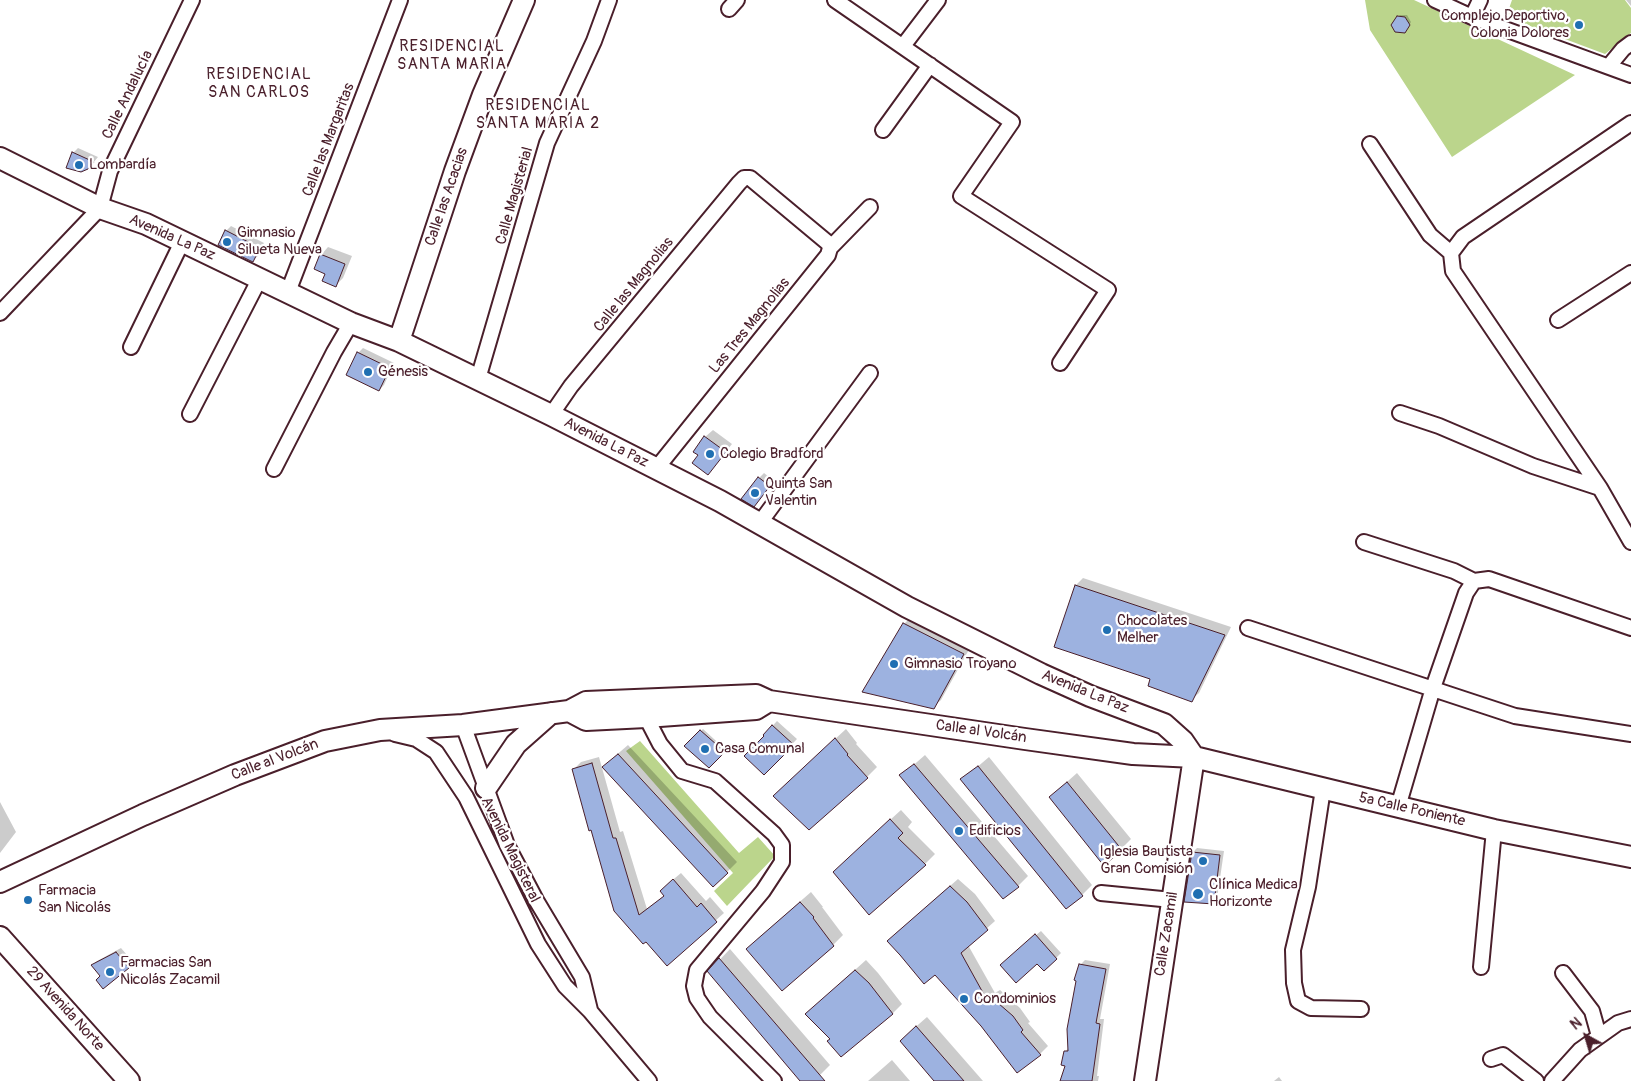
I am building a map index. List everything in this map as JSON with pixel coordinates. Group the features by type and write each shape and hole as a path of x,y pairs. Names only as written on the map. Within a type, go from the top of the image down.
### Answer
{"street":[{"name":"Calle Andalucía","path":"100,208 110,171 192,0"},
{"name":"Calle las Margaritas","path":"288,292 400,0"},
{"name":"Calle las Acacias","path":"399,341 458,163 483,95 524,0"},
{"name":"Calle Magisterial","path":"478,379 547,143 594,41 609,0"},
{"path":"835,0 1012,122 961,196 1108,290 1060,363"},
{"path":"903,46 938,0"},
{"path":"1435,0 1472,17 1631,74"},
{"path":"1472,17 1480,0"},
{"path":"1609,66 1623,49 1631,43"},
{"path":"883,130 930,65"},
{"path":"1450,253 1463,237 1631,123"},
{"path":"1370,144 1430,235 1450,253 1454,271 1600,488 1631,542"},
{"name":"Avenida La Paz","path":"0,158 100,208 146,224 351,323 399,341 551,415 759,524 908,607 1032,670 1090,696 1164,724 1183,741 1194,757"},
{"name":"Calle las Magnolias","path":"551,415 571,386 744,178 750,178 828,243 830,248"},
{"name":"Las Tres Magnolias","path":"656,469 828,255 830,248 870,206"},
{"path":"0,313 100,208"},
{"path":"131,347 182,242"},
{"path":"1558,320 1631,272"},
{"path":"190,414 260,278"},
{"path":"274,470 334,352 351,323"},
{"path":"759,524 870,373"},
{"path":"1400,413 1439,426 1533,466 1600,488"},
{"path":"1364,542 1454,572 1474,581 1489,579 1628,624"},
{"path":"1398,807 1433,688 1466,593 1474,581"},
{"path":"1248,628 1515,716 1631,734"},
{"name":"Calle al Volcán","path":"0,882 143,815 235,775 325,741 380,730 463,725 560,712 586,702 756,695 770,701 1133,754 1194,757"},
{"name":"Calle al Volcán","path":"560,712 586,720 646,717 756,708 770,701"},
{"path":"466,797 486,788 516,744 560,712"},
{"path":"646,717 660,744 682,771 715,781 774,834 782,845 782,862 763,891 697,970 694,986 698,998 710,1017 774,1081"},
{"name":"Avenida Magisteral","path":"463,725 507,845 536,900 582,977 590,1011"},
{"name":"Avenida Magisteral","path":"380,730 416,739 436,752 466,797 538,944 565,986 590,1011 650,1081"},
{"name":"5a Calle Poniente","path":"1194,757 1323,790 1494,830 1631,857"},
{"name":"Calle Zacamil","path":"1145,1081 1194,757"},
{"path":"1323,790 1308,888 1293,950 1294,983 1298,1001 1311,1008 1362,1009"},
{"path":"1482,967 1494,830"},
{"path":"1101,893 1172,900"},
{"name":"29 Avenida Norte","path":"0,937 129,1081"},
{"path":"1563,973 1592,1011 1599,1036"},
{"path":"1552,1081 1580,1050 1618,1023 1631,1019"},
{"path":"1491,1059 1502,1055 1536,1081"}],"green space":[{"path":"1365,0 1414,0 1575,75 1452,157 1370,30"},
{"name":"Complejo Deportivo, Colonia Dolores","path":"1512,0 1625,0 1631,8 1631,33 1605,54 1506,17"},
{"path":"640,741 739,853 758,837 775,856 727,906 714,891 733,873 626,751"}],"building":[{"path":"1397,16 1405,17 1410,25 1405,33 1395,32 1391,25"},
{"name":"Lombardía","path":"72,152 94,162 88,169 81,172 66,168"},
{"path":"225,230 260,248 253,262 218,245"},
{"path":"320,254 345,264 336,287 322,281 325,274 314,269"},
{"name":"Génesis","path":"357,352 390,368 379,391 346,375"},
{"name":"Colegio Bradford","path":"704,436 726,452 708,475 692,463 698,455 693,452"},
{"name":"Quinta San Valentin","path":"758,477 770,486 754,507 741,499"},
{"path":"1075,585 1225,635 1192,702 1148,686 1150,679 1054,647"},
{"path":"903,623 964,654 934,709 862,692"},
{"path":"772,725 794,745 764,775 744,756"},
{"name":"Casa Comunal","path":"700,730 725,752 709,768 684,746"},
{"path":"835,738 847,755 868,778 809,830 773,796"},
{"path":"618,754 728,873 713,887 602,767"},
{"path":"592,763 613,838 616,838 639,915 664,896 660,891 673,879 697,907 701,903 717,922 667,966 646,942 643,944 614,911 572,769"},
{"name":"Edificios","path":"914,764 1019,887 1003,899 899,775"},
{"path":"978,766 1083,896 1066,909 960,779"},
{"path":"1067,782 1122,850 1104,866 1049,797"},
{"path":"890,819 903,833 898,838 926,865 869,915 833,872"},
{"path":"1192,852 1220,855 1214,904 1184,902"},
{"path":"950,886 967,902 988,930 961,953 987,1000 991,997 1013,1016 1023,1030 1021,1032 1041,1055 1017,1073 981,1026 935,975 924,984 887,941"},
{"path":"800,902 814,917 834,946 782,991 746,949"},
{"path":"1035,934 1057,959 1044,971 1037,964 1016,983 1000,965"},
{"name":"Farmacias San Nicolás Zacamil","path":"116,952 129,968 103,989 96,980 100,976 91,965"},
{"path":"719,958 825,1081 800,1081 707,971"},
{"path":"1079,964 1106,969 1096,1023 1100,1024 1092,1081 1060,1081 1065,1066 1061,1065 1064,1051 1068,1051 1067,1029 1076,981 1074,980"},
{"path":"855,970 869,983 893,1014 841,1057 827,1041 830,1039 805,1014"},
{"path":"916,1026 964,1081 934,1081 900,1041"}],"place":[{"name":"Complejo Deportivo, Colonia Dolores","path":"1579,25"},
{"name":"Lombardía","path":"79,165"},
{"name":"Gimnasio Silueta Nueva","path":"227,242"},
{"name":"Génesis","path":"368,372"},
{"name":"Colegio Bradford","path":"710,454"},
{"name":"Quinta San Valentin","path":"755,493"},
{"name":"Chocolates Melher","path":"1107,630"},
{"name":"Gimnasio Troyano","path":"894,664"},
{"name":"Casa Comunal","path":"705,749"},
{"name":"Edificios","path":"959,831"},
{"name":"Iglesia Bautista Gran Comisión","path":"1203,861"},
{"name":"Clínica Medica Horizonte","path":"1198,894"},
{"name":"Farmacia San Nicolás","path":"28,900"},
{"name":"Farmacias San Nicolás Zacamil","path":"110,972"},
{"name":"Condominios","path":"964,999"}],"district":[{"name":"RESIDENCIAL SANTA MARIA","path":"452,56"},
{"name":"RESIDENCIAL SAN CARLOS","path":"259,84"},
{"name":"RESIDENCIAL SANTA MARIA 2","path":"538,115"}]}
